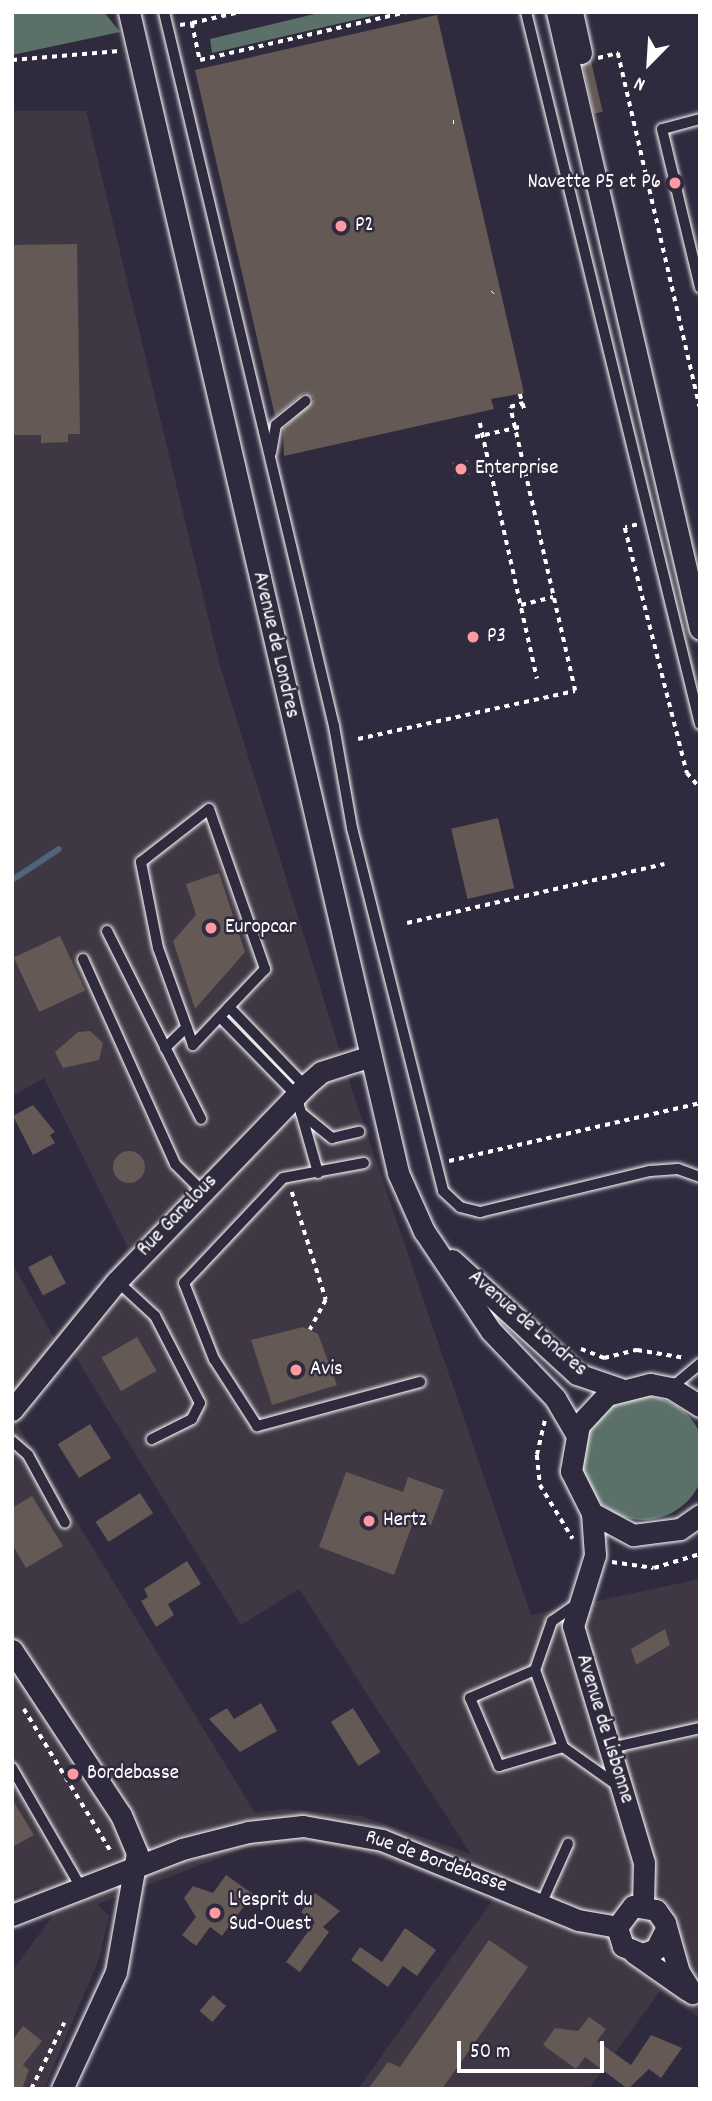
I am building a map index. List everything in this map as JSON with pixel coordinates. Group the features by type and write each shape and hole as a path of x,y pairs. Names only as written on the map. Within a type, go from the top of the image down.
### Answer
{"street":[{"name":"Avenue de Londres","path":"116,12 133,30 403,1190 491,1331 555,1398 576,1434"},
{"path":"557,12 700,629"},
{"path":"572,12 678,486 674,516"},
{"name":"Rue Ganelous","path":"12,1410 117,1281 202,1191 300,1098 321,1072 370,1056"},
{"name":"Avenue de Londres","path":"439,1249 577,1374 621,1389"},
{"path":"633,1535 592,1513 571,1471 576,1434 591,1408 621,1389 671,1388 700,1406"},
{"name":"Avenue de Lisbonne","path":"592,1513 595,1555 573,1626 644,1863 643,1905"},
{"path":"595,1555 633,1535 680,1529 700,1515"},
{"path":"12,1650 121,1815 137,1853 116,1972 62,2089"},
{"name":"Rue de Bordebasse","path":"12,1915 210,1841 303,1826 382,1840 541,1902 578,1920 617,1927"},
{"path":"643,1905 656,1910 696,1996 619,1940 617,1927 625,1911 643,1905"},
{"path":"634,1953 656,1949 666,1930"}],"lane":[{"path":"164,12 432,1164 450,1201 480,1212 650,1171 678,1170 700,1177"},
{"path":"526,12 700,724"},
{"path":"699,279 663,129 700,119"},
{"path":"270,460 276,425 306,401"},
{"path":"209,809 265,969 220,1017 193,1045 158,948 141,862 209,809"},
{"path":"107,931 201,1119"},
{"path":"83,959 175,1164 202,1191"},
{"path":"229,1007 332,1138 359,1132"},
{"path":"220,1017 300,1098 318,1173"},
{"path":"165,1048 187,1027"},
{"path":"364,1163 283,1178 184,1283 214,1359 257,1426 420,1382"},
{"path":"117,1281 155,1317 200,1402 192,1419 152,1439"},
{"path":"671,1388 695,1362"},
{"path":"12,1441 28,1455 65,1523"},
{"path":"580,1602 552,1621 535,1670 563,1747 622,1788"},
{"path":"535,1670 470,1698 499,1766 563,1747"},
{"path":"610,1748 700,1728"},
{"path":"12,1768 82,1889"},
{"path":"541,1902 568,1844"}],"path":[{"path":"169,27 240,12"},
{"path":"192,23 200,60 406,12"},
{"path":"12,61 133,30"},
{"path":"587,61 618,53 700,408"},
{"path":"520,394 525,412"},
{"path":"358,739 575,691 510,407 523,403"},
{"path":"480,423 537,679"},
{"path":"475,437 520,427"},
{"path":"521,605 553,597"},
{"path":"407,923 664,864"},
{"path":"432,1164 700,1103"},
{"path":"296,1176 292,1189 326,1300 310,1331"},
{"path":"577,1374 637,1350 695,1362"},
{"path":"555,1398 542,1426 540,1485 552,1513 595,1555 654,1567 700,1553"},
{"path":"18,1699 112,1853"},
{"path":"31,2089 64,2023"}],"shaded area":[{"path":"12,111 86,111 220,666 352,1090 531,1615 700,1579 700,2018 660,1991 589,2089 358,2089 494,1898 360,1851 310,1841 245,1848 98,1904 109,1916 99,1959 44,2089 12,2089 12,1971 52,1917 39,1887 12,1898 12,1263 54,1338 128,1248 44,1078 12,1096","holes":["73,1353 241,1625 299,1589 471,1854 361,1816 284,1809 255,1813 17,1424"]}],"green space":[{"path":"12,12 104,12 120,32 12,55"},
{"path":"323,12 389,12 212,53 210,39"},
{"path":"643,1396 667,1401 687,1414 700,1434 705,1458 700,1482 687,1502 667,1515 643,1520 619,1515 599,1502 586,1482 581,1458 586,1434 599,1414 619,1401"}],"building":[{"name":"P2","path":"437,15 524,393 491,399 494,409 284,456 283,429 314,399 304,393 275,416 195,70"},
{"path":"591,61 603,112 594,114 582,63"},
{"path":"77,244 80,434 68,434 68,442 41,443 41,435 12,435 12,245"},
{"name":"Enterprise","path":"468,460 470,475 454,477 452,462"},
{"path":"498,818 514,888 467,899 451,829"},
{"name":"Europcar","path":"219,873 245,952 195,1009 173,941 196,915 186,884"},
{"path":"60,936 85,990 39,1012 14,958"},
{"path":"90,1031 103,1043 99,1060 63,1068 55,1052 78,1032"},
{"path":"33,1105 55,1132 50,1135 55,1143 33,1155 13,1116"},
{"path":"129,1151 140,1156 145,1167 140,1178 129,1183 118,1178 113,1167 118,1156"},
{"path":"51,1255 66,1283 43,1295 28,1267"},
{"name":"Avis","path":"303,1327 318,1334 337,1385 272,1405 251,1340"},
{"path":"137,1337 156,1371 121,1391 101,1358"},
{"path":"90,1424 111,1458 79,1478 58,1444"},
{"name":"Hertz","path":"346,1472 403,1492 408,1477 444,1490 431,1525 414,1520 394,1575 319,1547"},
{"path":"140,1493 153,1513 109,1542 96,1522"},
{"path":"32,1496 63,1546 26,1568 12,1544 12,1508"},
{"path":"187,1561 201,1584 168,1604 174,1615 156,1627 141,1601 148,1597 144,1589"},
{"path":"665,1629 670,1645 636,1665 631,1649"},
{"path":"261,1703 277,1731 240,1752 209,1719 227,1708 234,1719"},
{"path":"353,1708 381,1752 359,1766 331,1722"},
{"path":"12,1799 34,1835 12,1847"},
{"name":"L'esprit du Sud-Ouest","path":"226,1875 253,1894 222,1936 210,1927 196,1946 182,1935 196,1917 184,1898 193,1886 213,1893"},
{"path":"315,1893 340,1911 323,1927 329,1932 300,1972 286,1962 315,1922 301,1912"},
{"path":"405,1928 436,1950 417,1976 403,1966 388,1987 351,1960 360,1947 382,1962"},
{"path":"489,1940 528,1967 442,2089 368,2089 388,2062 400,2067"},
{"path":"213,1995 226,2006 213,2022 200,2011"},
{"path":"589,2017 606,2029 597,2041 631,2065 651,2035 682,2048 661,2078 649,2069 628,2089 585,2057 576,2069 543,2045 555,2028 578,2031"},
{"path":"23,2026 42,2041 23,2065 29,2070 22,2089 12,2089 12,2041"}],"waterway":[{"path":"12,880 59,849"}],"place":[{"name":"Navette P5 et P6","path":"675,183"},
{"name":"P2","path":"341,226"},
{"name":"Enterprise","path":"461,469"},
{"name":"P3","path":"473,637"},
{"name":"Europcar","path":"211,928"},
{"name":"Avis","path":"296,1370"},
{"name":"Hertz","path":"369,1521"},
{"name":"Bordebasse","path":"73,1774"},
{"name":"L'esprit du Sud-Ouest","path":"215,1913"}]}
